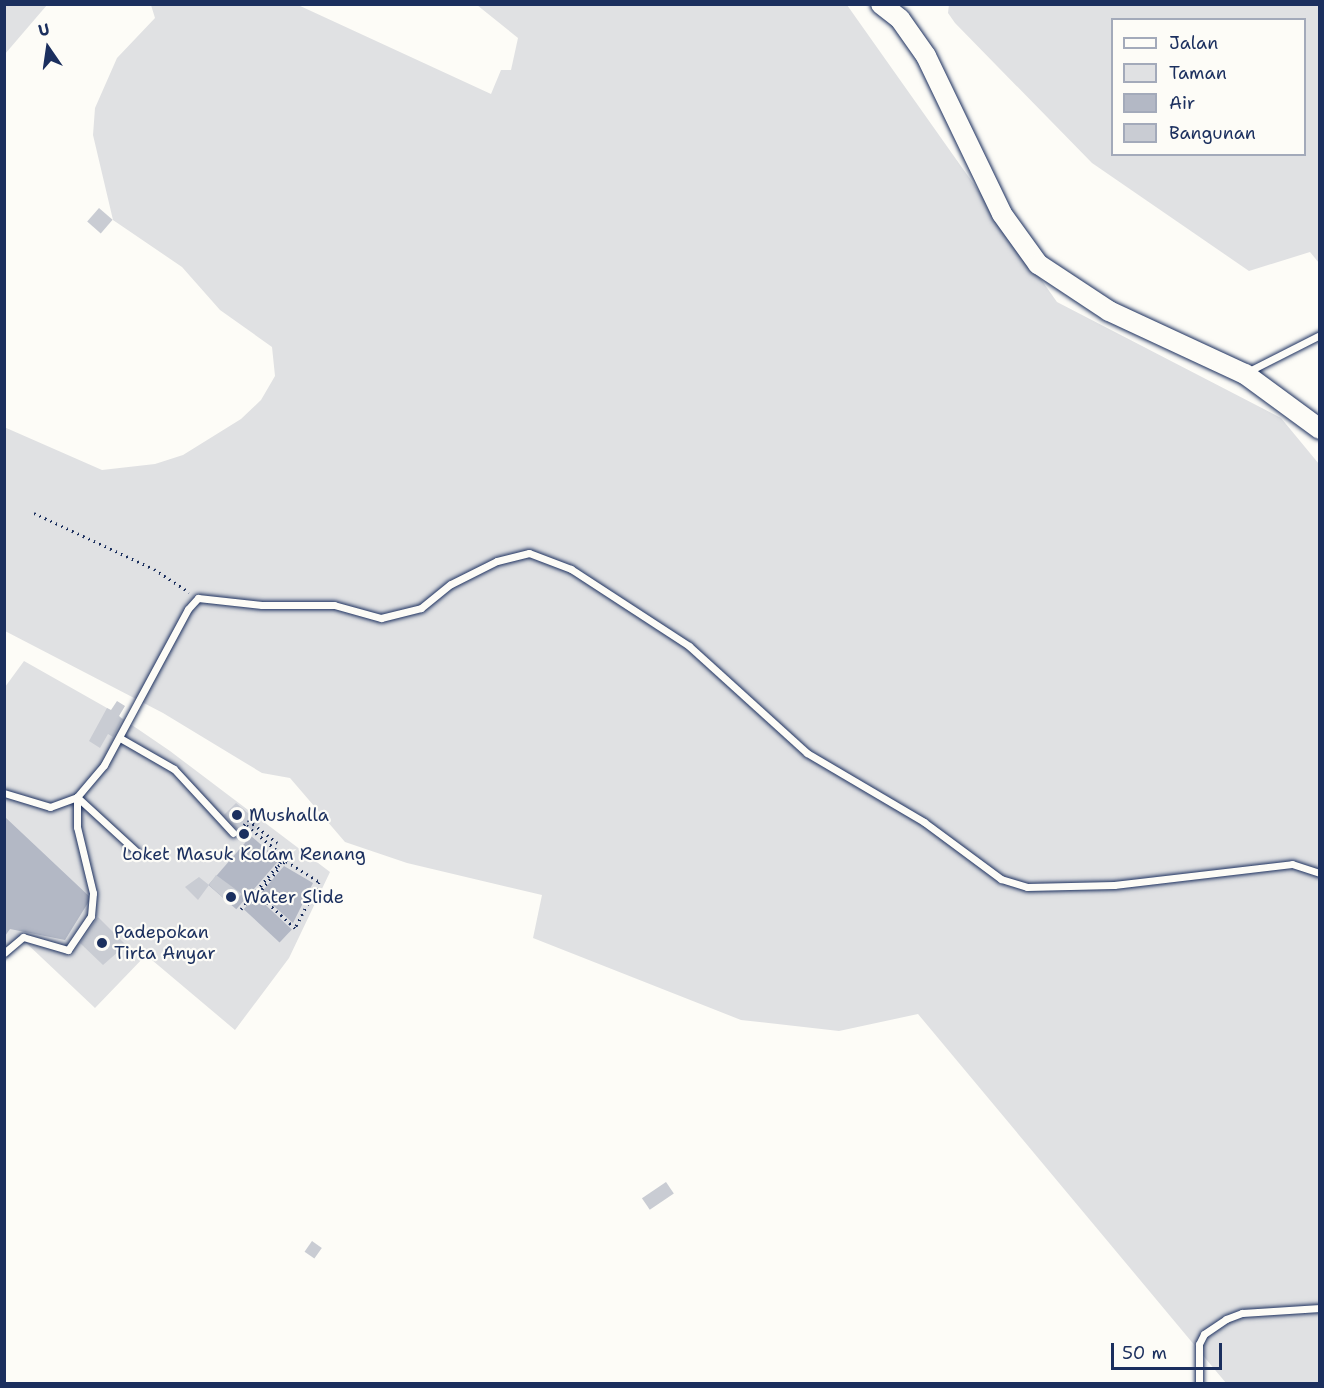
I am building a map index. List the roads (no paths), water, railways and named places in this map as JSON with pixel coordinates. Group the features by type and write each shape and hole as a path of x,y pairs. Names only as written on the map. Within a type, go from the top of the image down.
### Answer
{"main road":[{"path":"881,4 901,15 926,56 1002,214 1038,264 1109,311 1245,374 1320,429"}],"lane":[{"path":"1245,374 1320,335"},
{"path":"4,793 50,807 77,797 104,765 188,609 198,598 262,605 334,605 381,618 421,608 451,584 497,561 522,553 537,554 571,569 689,646 807,753 924,822 1001,879 1027,887 1114,885 1292,864 1320,873"},
{"path":"120,738 174,769 233,833"},
{"path":"77,797 137,852"},
{"path":"4,953 23,937 68,950 91,916 93,893 77,827 77,797"},
{"path":"1199,1383 1198,1344 1204,1334 1226,1319 1242,1313 1320,1308"}],"water":[{"path":"5,817 91,898 65,940 10,929 5,936"},
{"path":"251,836 279,860 236,909 208,885"},
{"path":"284,866 313,883 293,923 260,894"},
{"path":"256,896 292,929 280,943 244,909"}],"place":[{"name":"Mushalla","path":"237,815"},
{"name":"Loket Masuk Kolam Renang","path":"244,834"},
{"name":"Water Slide","path":"231,897"},
{"name":"Padepokan Tirta Anyar","path":"102,943"}]}
